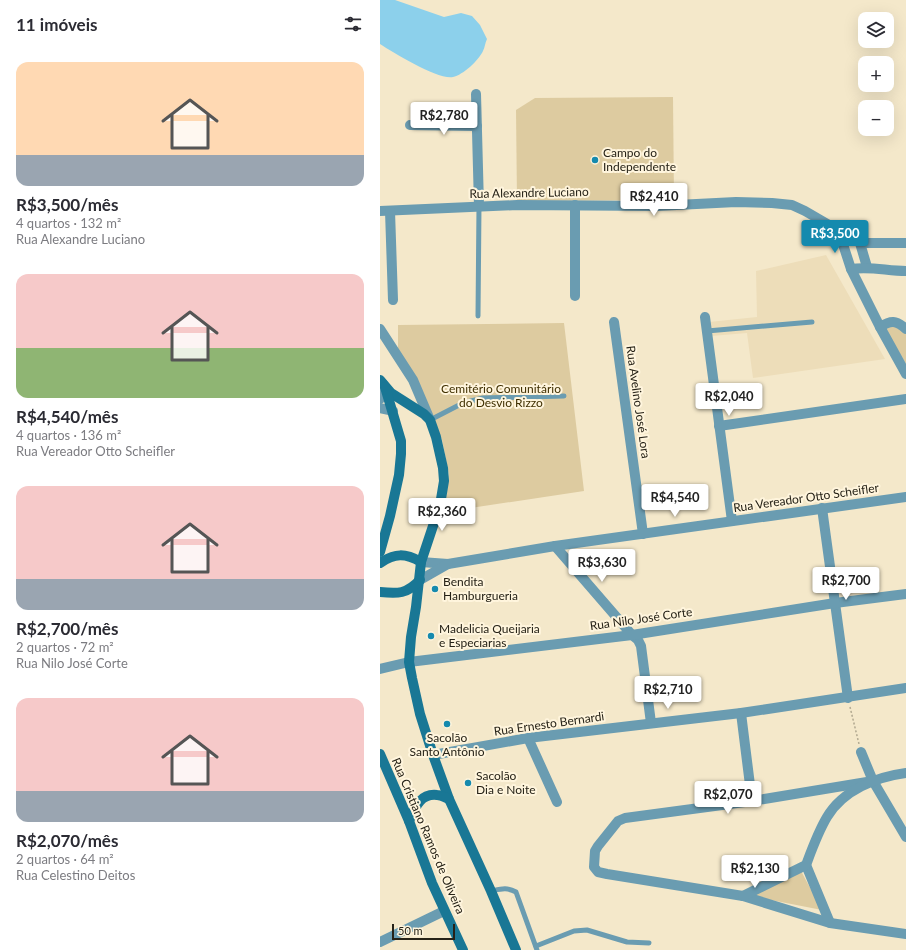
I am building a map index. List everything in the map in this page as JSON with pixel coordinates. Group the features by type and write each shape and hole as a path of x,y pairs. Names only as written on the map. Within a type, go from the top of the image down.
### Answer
{"street":[{"path":"476,94 479,206"},
{"path":"410,125 477,126"},
{"name":"Rua Alexandre Luciano","path":"385,211 479,206 657,206 736,202 785,204 792,205 805,211 860,244"},
{"path":"575,205 575,296"},
{"path":"385,211 393,300"},
{"path":"839,232 851,268 880,327 906,374"},
{"path":"866,267 860,244 906,243"},
{"path":"851,268 866,267 893,271 906,271"},
{"path":"704,317 732,521"},
{"path":"880,327 893,321 900,323 906,329"},
{"name":"Rua Avelino José Lora","path":"614,322 643,534"},
{"path":"380,329 413,380 427,417 443,468 444,481 440,505 421,562 409,662 412,678 420,714 449,799 516,950"},
{"path":"381,380 391,393 427,417"},
{"path":"380,399 381,380"},
{"path":"380,552 399,475 402,441 381,380"},
{"path":"719,426 906,399"},
{"path":"380,408 402,408 427,417"},
{"name":"Rua Vereador Otto Scheifler","path":"380,563 389,557 400,555 413,558 421,562 448,564 555,546 906,497"},
{"path":"822,508 848,698"},
{"path":"555,546 638,640 641,646 651,723"},
{"name":"Rua Vereador Otto Scheifler","path":"380,592 407,591 413,588 420,580 448,564"},
{"name":"Rua Nilo José Corte","path":"380,669 409,662 632,635 835,603 906,594"},
{"name":"Rua Ernesto Bernardi","path":"433,755 528,738 741,713 906,688"},
{"path":"741,713 752,801"},
{"path":"528,738 557,802"},
{"path":"861,752 873,781 906,837"},
{"name":"Rua Cristiano Ramos de Oliveira","path":"380,754 409,821 432,883 463,950"},
{"path":"906,773 873,781 752,801 625,818 618,821 598,846 595,851 594,867 598,872 607,874 743,896 830,923 906,934"},
{"path":"830,923 806,865 815,840 828,816 845,797 873,781"},
{"path":"409,821 417,804 425,797 437,795 449,799"},
{"path":"743,896 806,865"},
{"path":"380,942 444,911"}],"lane":[{"path":"478,316 479,206"},
{"path":"706,331 812,322"},
{"path":"427,417 463,403 482,398 564,396"},
{"path":"491,891 510,888 516,892 537,948 574,931 587,930 627,942 649,942"}],"path":[{"path":"848,698 856,734"}],"shaded area":[{"path":"826,255 885,359 753,378 747,333 711,336 709,322 757,317 756,271"}],"green space":[{"path":"673,97 674,200 517,201 516,110 535,98"},
{"name":"Cemitério Comunitário do Desvio Rizzo","path":"564,323 584,491 444,512 449,474 442,440 432,415 398,350 398,325"},
{"path":"891,325 906,331 906,364 886,330"},
{"path":"801,871 822,910 751,896"}],"water":[{"path":"380,0 395,0 444,17 461,13 472,16 480,25 487,39 483,51 470,67 453,77 446,77 416,65 380,44"}],"place":[{"name":"Campo do Independente","path":"595,160"},
{"name":"Bendita Hamburgueria","path":"435,589"},
{"name":"Madelicia Queijaria e Especiarias","path":"431,636"},
{"name":"Sacolão Santo Antônio","path":"447,724"},
{"name":"Sacolão Dia e Noite","path":"468,783"}]}
